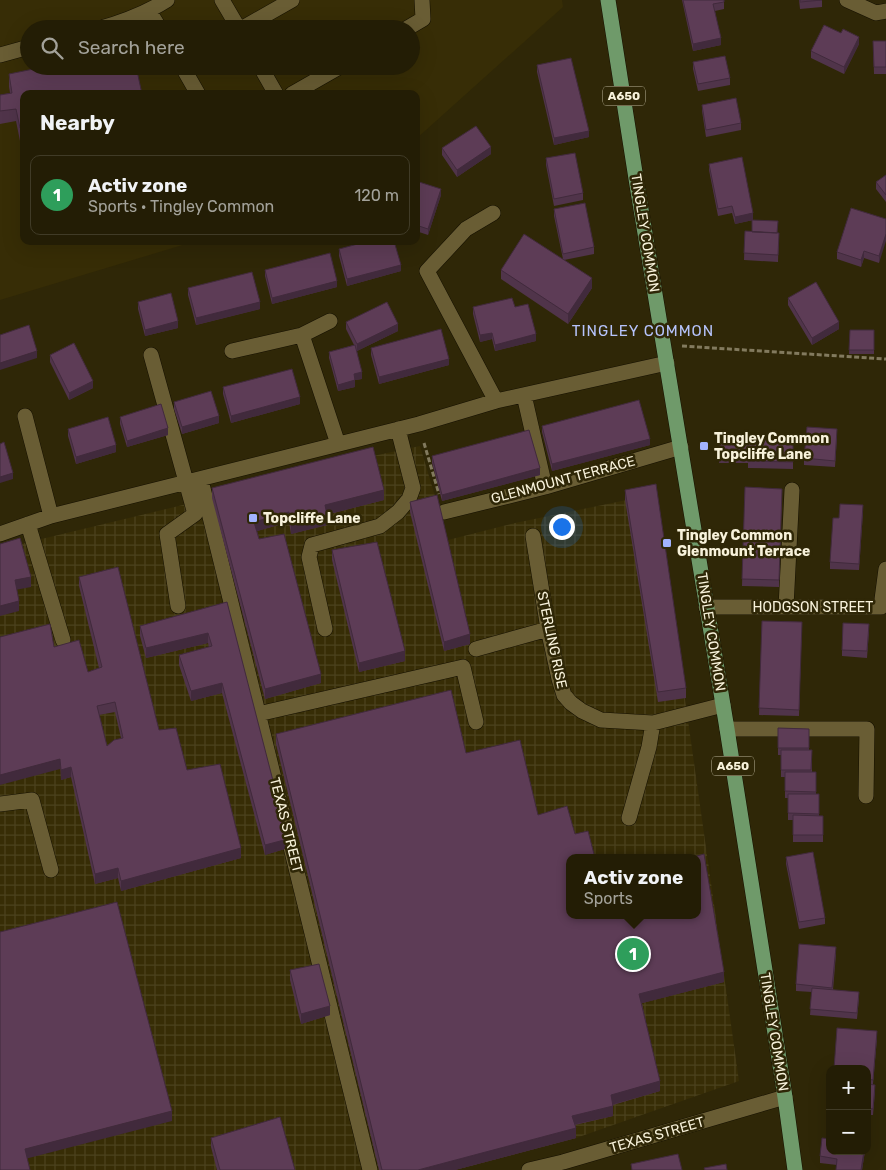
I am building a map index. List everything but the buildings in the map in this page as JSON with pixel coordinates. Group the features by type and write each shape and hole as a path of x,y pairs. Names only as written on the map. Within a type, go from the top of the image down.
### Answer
{"main road":[{"name":"TINGLEY COMMON","path":"610,2 637,185 727,729 795,1170"}],"street":[{"path":"127,20 149,11 167,0"},
{"path":"222,0 234,20"},
{"path":"256,20 292,0"},
{"path":"420,21 423,19 422,0"},
{"path":"847,0 876,13 886,10"},
{"path":"149,11 154,20"},
{"path":"0,55 20,49"},
{"path":"187,75 196,90"},
{"path":"265,75 274,90"},
{"path":"299,90 325,75"},
{"path":"493,213 466,229 427,271 496,402"},
{"path":"232,352 302,335 330,321"},
{"path":"302,335 338,444"},
{"path":"151,355 194,481 195,514 167,534 178,606"},
{"path":"0,534 51,516 419,424 524,395 667,363"},
{"path":"524,395 545,487"},
{"path":"24,416 51,516"},
{"path":"325,629 309,557 312,545 380,526 398,512 409,498 413,488 398,429"},
{"name":"GLENMOUNT TERRACE","path":"444,512 545,487 681,448"},
{"name":"TEXAS STREET","path":"194,481 258,714 370,1170"},
{"path":"786,607 792,490"},
{"path":"28,524 63,640"},
{"name":"STERLING RISE","path":"533,536 548,629 559,680 564,695 571,703 600,720 626,723 653,723 723,705"},
{"name":"HODGSON STREET","path":"706,607 881,607 886,569"},
{"path":"476,649 548,629"},
{"path":"258,714 463,668 476,722"},
{"path":"629,818 649,747 653,723"},
{"path":"727,729 867,729 866,796"},
{"path":"0,804 32,800 51,870"},
{"name":"TEXAS STREET","path":"529,1170 563,1162 785,1097"}],"path":[{"path":"664,344 886,359"},
{"path":"419,424 444,512"}],"shaded area":[{"path":"0,0 562,0 563,7 420,135 420,90 20,90 20,245 183,245 0,300"},
{"path":"420,446 448,540 515,523 656,494 739,1081 576,1138 455,1170 0,1170 0,549 212,498 373,456"}],"place":[{"name":"Tingley Common Topcliffe Lane","path":"704,446"},
{"name":"Topcliffe Lane","path":"253,518"},
{"name":"Tingley Common Glenmount Terrace","path":"667,543"},
{"name":"Activ zone","path":"633,954"}],"district":[{"name":"TINGLEY COMMON","path":"643,331"}]}
